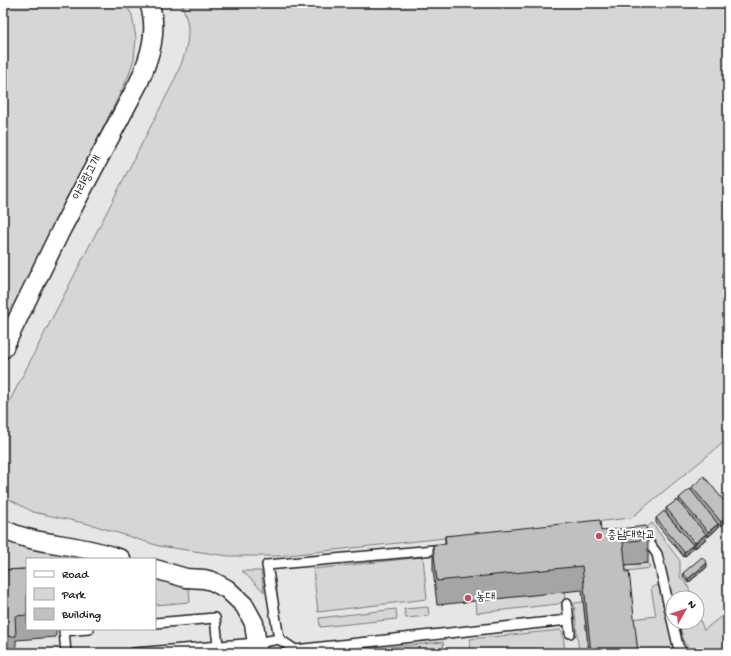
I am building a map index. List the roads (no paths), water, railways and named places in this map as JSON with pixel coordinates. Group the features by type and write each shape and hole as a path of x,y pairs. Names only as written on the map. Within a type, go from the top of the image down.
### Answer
{"street":[{"name":"아리랑고개","path":"3,349 61,230 146,67 154,32 154,20 149,3"},
{"path":"3,529 12,534 87,549 118,558"},
{"path":"156,569 186,578 212,581 227,589 244,605 254,623 257,648"}],"lane":[{"path":"632,531 640,530 657,554 678,646 684,653"},
{"path":"457,547 267,565 278,639 295,650 568,620"},
{"path":"566,604 570,633"},
{"path":"156,623 215,618 218,645"},
{"path":"66,653 64,631 76,630"},
{"path":"134,653 218,645 257,648 278,639"}],"place":[{"name":"충남대학교","path":"599,536"},
{"name":"농대","path":"468,598"}]}
